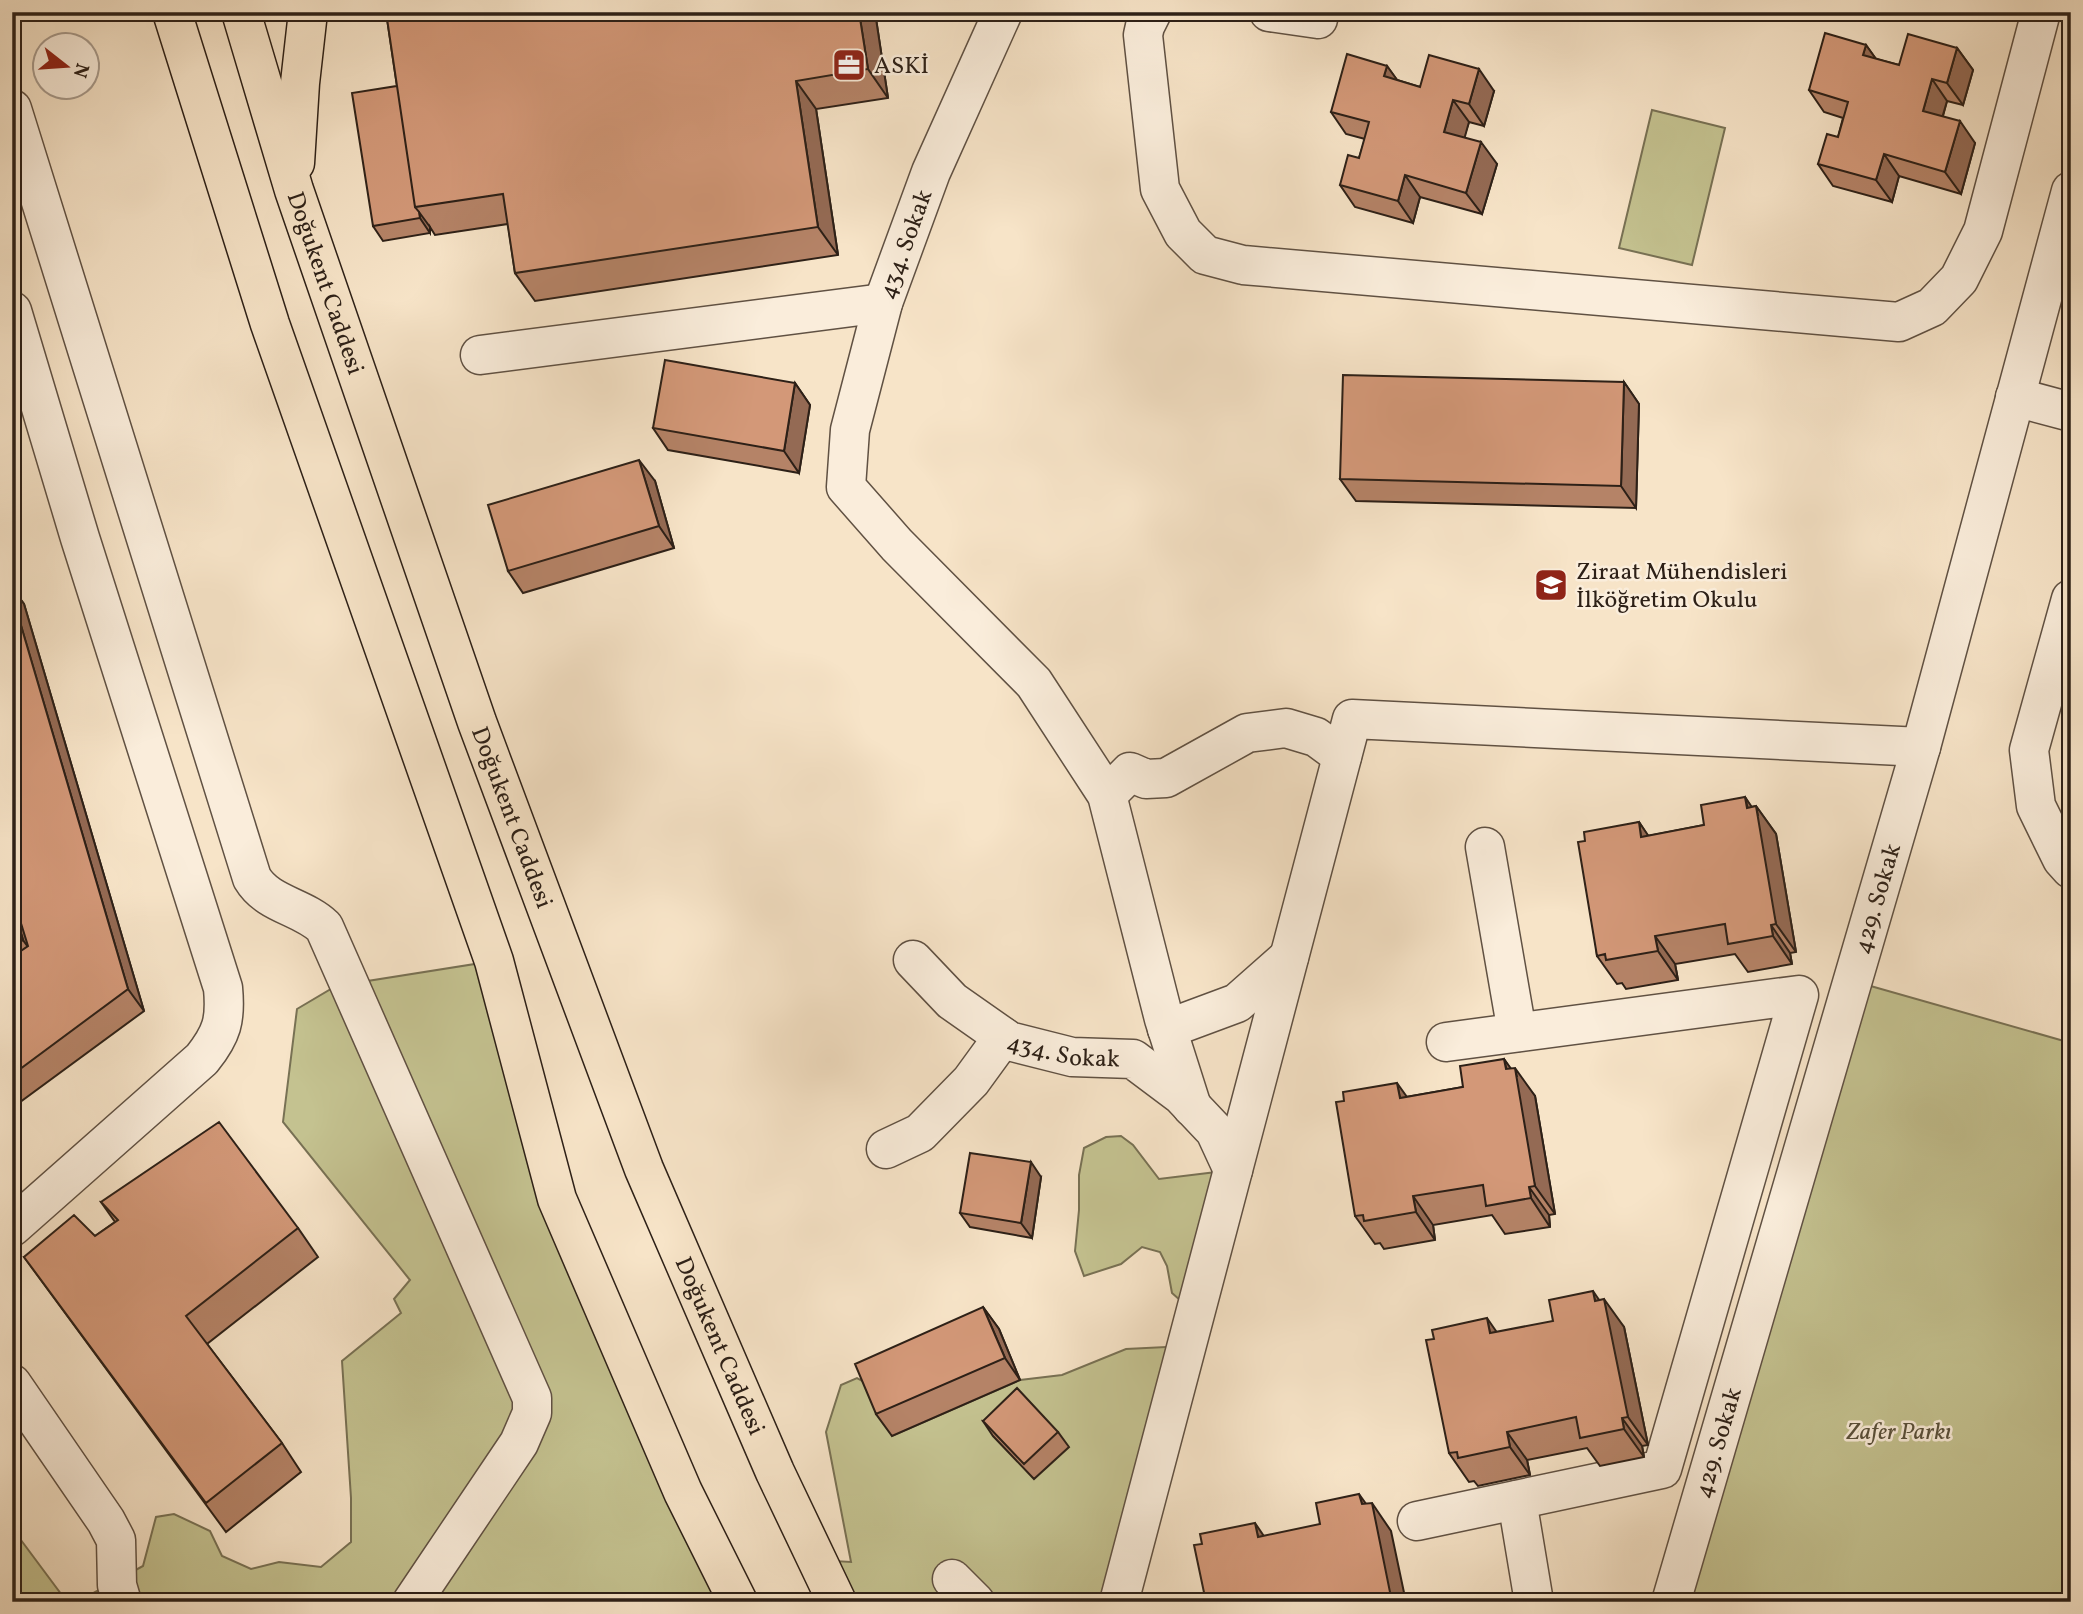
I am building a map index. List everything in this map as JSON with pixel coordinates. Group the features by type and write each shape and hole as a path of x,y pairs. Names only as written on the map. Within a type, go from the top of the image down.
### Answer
{"main road":[{"path":"172,12 270,324 494,961 556,1199 683,1492 738,1602"},
{"name":"Doğukent Caddesi","path":"241,12 294,190 477,722 644,1169 775,1472 837,1602"},
{"path":"294,190 300,83 308,12"}],"street":[{"name":"434. Sokak","path":"1003,12 931,173 883,303 850,430 846,487 897,545 1034,683 1107,795"},
{"path":"1152,12 1144,26 1143,35 1160,189 1183,233 1205,255 1243,265 1899,322 1932,307 1959,279 1983,231 2041,12"},
{"path":"1269,12 1318,19"},
{"path":"12,109 252,878 260,891 313,916 324,927 532,1398 532,1413 519,1443 412,1602"},
{"name":"429. Sokak","path":"1671,1602 1920,747 2071,191"},
{"path":"480,355 883,303"},
{"path":"12,311 80,538 223,988 225,1009 223,1025 202,1059 12,1227"},
{"path":"2015,397 2071,412"},
{"path":"2071,599 2029,750 2036,806 2062,859 2071,869"},
{"path":"1119,1602 1352,719 1920,747"},
{"path":"1192,1107 1167,1030 1107,795 1130,772 1146,779 1166,778 1247,733 1286,728 1316,737 1342,756"},
{"path":"1485,847 1517,1032"},
{"path":"1167,1030 1237,1003 1289,957"},
{"name":"434. Sokak","path":"913,960 952,1001 1009,1041 1072,1057 1133,1059 1181,1095 1215,1132 1233,1170"},
{"path":"1417,1521 1662,1469 1799,995 1446,1042"},
{"path":"886,1149 920,1133 971,1081 1003,1037"},
{"path":"1728,1240 1773,1254"},
{"path":"12,1384 106,1521 116,1540 117,1585 122,1602"},
{"path":"1517,1500 1534,1602"}],"green space":[{"path":"1652,110 1725,128 1692,265 1619,248"},
{"path":"494,961 557,1199 738,1602 77,1602 143,1566 156,1517 174,1514 210,1531 222,1556 251,1569 279,1562 321,1567 351,1542 351,1498 342,1361 401,1313 394,1299 410,1280 283,1122 297,1009 336,986"},
{"name":"Zafer Parkı","path":"1853,981 2071,1043 2071,1602 1671,1602"},
{"path":"1121,1136 1133,1145 1159,1179 1233,1170 1190,1309 1172,1293 1167,1266 1160,1252 1142,1247 1121,1264 1084,1276 1075,1251 1079,1175 1084,1148 1106,1137"},
{"path":"1186,1346 1119,1602 837,1602 817,1560 851,1562 826,1432 841,1385 857,1378 870,1385 892,1436 1020,1380 1062,1375 1126,1349"},
{"path":"12,1528 67,1602 12,1602"}],"building":[{"path":"386,12 859,12 868,69 796,81 818,227 515,273 503,194 415,207"},
{"path":"1825,33 1866,45 1863,55 1899,65 1908,34 1957,48 1947,83 1932,79 1923,111 1960,121 1945,172 1884,154 1876,180 1818,164 1827,134 1838,137 1848,102 1809,90"},
{"path":"1347,54 1387,66 1384,76 1420,87 1429,55 1479,69 1469,104 1453,100 1444,132 1481,142 1466,193 1405,175 1398,201 1340,185 1348,155 1359,158 1369,122 1331,112"},
{"path":"397,86 415,207 420,218 373,226 352,93"},
{"path":"665,360 795,383 784,451 653,428"},
{"path":"1343,375 1624,382 1621,486 1340,479"},
{"path":"639,460 659,526 508,571 488,505"},
{"path":"12,595 128,989 12,1075 12,957 28,946 12,894"},
{"path":"1745,797 1747,808 1756,806 1776,924 1771,925 1773,936 1728,944 1725,924 1655,936 1658,951 1606,960 1605,954 1597,956 1578,842 1585,841 1584,832 1639,822 1641,837 1704,825 1701,805"},
{"path":"12,903 23,940 12,947"},
{"path":"1504,1059 1506,1069 1515,1068 1535,1186 1529,1187 1531,1198 1486,1206 1483,1185 1413,1196 1416,1212 1364,1221 1363,1215 1355,1216 1336,1102 1344,1101 1343,1092 1397,1083 1400,1098 1463,1087 1460,1066"},
{"path":"219,1122 298,1228 186,1316 282,1443 206,1503 24,1257 74,1215 95,1236 118,1220 101,1202"},
{"path":"970,1153 1031,1162 1021,1223 960,1213"},
{"path":"1593,1291 1595,1301 1604,1299 1628,1417 1622,1418 1624,1429 1580,1438 1576,1417 1507,1432 1510,1447 1458,1458 1457,1452 1449,1453 1426,1340 1434,1339 1432,1330 1487,1318 1490,1333 1553,1321 1549,1300"},
{"path":"983,1307 1005,1358 876,1414 855,1364"},
{"path":"1017,1388 1058,1432 1024,1464 983,1421"},
{"path":"1359,1494 1362,1504 1372,1503 1392,1602 1206,1602 1194,1545 1202,1544 1200,1534 1255,1523 1258,1537 1320,1524 1316,1503"}],"place":[{"name":"ASKİ","path":"849,65"},
{"name":"Ziraat Mühendisleri İlköğretim Okulu","path":"1551,585"}]}
